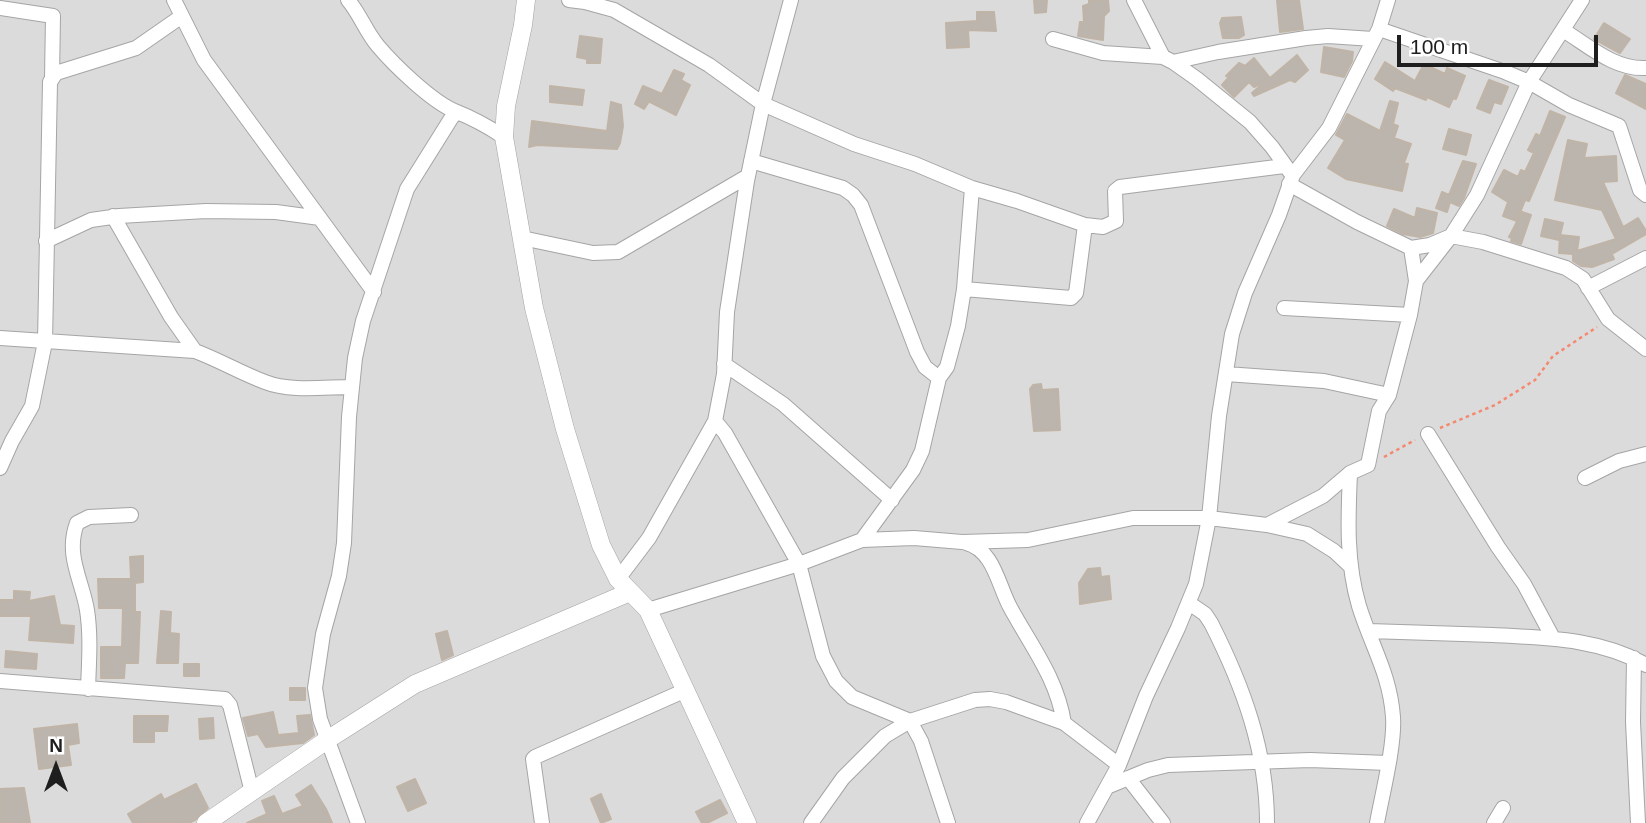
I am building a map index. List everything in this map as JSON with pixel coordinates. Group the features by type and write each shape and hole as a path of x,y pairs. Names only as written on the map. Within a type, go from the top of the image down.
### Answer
{"street":[{"path":"174,0 204,60 374,292"},
{"path":"348,0 376,44 427,93 457,113 472,117 504,137"},
{"path":"526,0 506,106 504,137 534,308 565,429 601,545 624,585 648,610 747,823"},
{"path":"569,0 614,10 709,65 763,104 855,144 915,164 972,188 1085,225 1103,227 1116,220 1115,191 1120,187 1289,175"},
{"path":"206,823 327,740 415,684 624,585 715,421 724,364 727,312 748,176 763,104 791,0"},
{"path":"1134,0 1168,60 1198,79 1250,122 1272,147 1289,175 1345,216 1411,248 1430,245 1451,236 1553,262 1583,279 1608,319 1646,349"},
{"path":"1087,823 1119,765 1146,696 1196,584 1209,518 1226,374 1233,334 1245,293 1279,215 1289,175 1329,128 1376,34 1388,0"},
{"path":"1416,281 1451,236 1477,195 1529,82 1582,0"},
{"path":"0,8 53,16 45,342 32,405 0,468"},
{"path":"52,78 57,73 136,48 182,16"},
{"path":"1563,30 1615,64 1635,69 1646,68"},
{"path":"1053,39 1102,52 1168,60 1306,38 1376,34 1529,82 1569,105 1619,126 1640,190 1646,195"},
{"path":"358,823 320,719 314,688 323,634 339,576 344,543 352,387 363,321 407,189 457,113"},
{"path":"751,161 843,188 853,195 861,205 917,352 925,367 939,378"},
{"path":"522,237 593,253 618,252 748,176"},
{"path":"862,540 892,500 922,451 939,378 947,367 964,289 972,188"},
{"path":"46,241 91,220 113,216 217,211 276,212 320,218"},
{"path":"113,216 171,317 195,351"},
{"path":"964,289 1071,298 1076,293 1085,225"},
{"path":"1268,525 1323,496 1350,473 1368,465 1379,411 1389,395 1410,315 1416,281 1411,248"},
{"path":"1588,288 1646,258"},
{"path":"1284,308 1410,315"},
{"path":"0,338 195,351 267,383 294,387 352,387"},
{"path":"724,364 783,404 892,500"},
{"path":"1226,374 1324,381 1389,395"},
{"path":"715,421 725,433 774,516 799,564 823,656 836,681 852,698 910,721 927,758 948,823"},
{"path":"1428,433 1524,584 1553,638"},
{"path":"1585,478 1619,461 1646,454"},
{"path":"1350,473 1349,565 1359,606 1383,667 1394,721 1377,823"},
{"path":"88,688 90,633 87,607 74,566 74,531 77,523 89,517 131,515"},
{"path":"648,610 799,564 862,540 1028,540 1133,518 1209,518 1268,525 1307,534 1334,551 1349,565"},
{"path":"962,542 976,546 988,559 1008,604 1050,674 1061,703 1064,723"},
{"path":"1189,603 1205,614 1220,640 1250,709 1263,761 1268,823"},
{"path":"1369,631 1553,638 1586,643 1640,661 1633,722 1638,823"},
{"path":"0,681 228,700 252,792"},
{"path":"542,823 533,759 535,757 686,690"},
{"path":"811,823 826,799 860,759 885,736 910,721 975,700 1006,702 1064,723 1119,765"},
{"path":"1109,786 1168,765 1310,760 1388,763"},
{"path":"1128,778 1163,823"},
{"path":"1494,823 1503,808"}],"path":[{"path":"1368,465 1428,433 1495,405 1535,380 1553,356 1608,319"}],"shaded area":[{"path":"0,0 1646,0 1646,823 0,823"}],"building":[{"path":"1034,0 1047,0 1046,12 1035,13"},
{"path":"1089,0 1108,0 1109,11 1104,16 1103,40 1078,36 1080,22 1084,22 1083,6 1089,4"},
{"path":"1277,0 1299,0 1303,29 1280,32"},
{"path":"977,12 994,12 996,31 968,30 969,47 947,48 946,23 977,21"},
{"path":"1241,17 1244,35 1239,38 1223,38 1220,23 1222,18"},
{"path":"1604,23 1630,39 1620,53 1594,39"},
{"path":"580,36 602,39 600,63 587,63 587,59 577,57"},
{"path":"1324,47 1353,52 1352,61 1344,77 1321,72"},
{"path":"1297,55 1308,70 1295,82 1290,80 1254,96 1252,93 1260,86 1254,87 1249,82 1234,97 1222,85 1229,77 1226,76 1239,63 1245,66 1254,58 1270,78"},
{"path":"1385,62 1415,81 1424,64 1445,74 1447,68 1465,76 1456,99 1453,98 1449,107 1427,97 1426,100 1395,88 1393,91 1375,79"},
{"path":"674,70 684,74 681,80 690,85 676,115 650,102 652,97 644,109 635,104 643,86 662,94"},
{"path":"1625,75 1646,84 1646,109 1616,93"},
{"path":"1489,80 1508,87 1501,104 1494,102 1490,113 1477,108"},
{"path":"550,86 584,90 582,105 550,102"},
{"path":"1390,101 1398,103 1393,124 1398,126 1394,138 1411,144 1404,163 1408,164 1402,191 1346,179 1328,168 1345,140 1336,135 1347,114 1380,131"},
{"path":"611,102 621,105 623,126 617,149 537,145 529,147 532,121 607,131"},
{"path":"1550,111 1565,117 1529,201 1525,200 1517,221 1503,216 1508,202 1492,192 1504,170 1518,177 1521,170 1525,172 1534,153 1528,150 1536,134 1540,136"},
{"path":"1449,129 1471,135 1466,155 1443,149"},
{"path":"1568,140 1587,144 1584,158 1616,156 1617,181 1603,182 1623,227 1638,218 1646,231 1646,234 1612,254 1614,259 1592,267 1581,266 1573,261 1573,254 1559,253 1560,235 1579,237 1577,251 1616,239 1602,210 1555,200"},
{"path":"1463,161 1476,164 1464,198 1459,206 1450,202 1447,212 1436,208 1442,192 1449,195"},
{"path":"1417,208 1437,213 1433,233 1420,237 1403,234 1387,226 1394,209 1415,218"},
{"path":"1522,212 1531,215 1521,244 1511,241 1512,238 1509,237"},
{"path":"1545,219 1563,223 1559,240 1541,236"},
{"path":"1041,384 1042,390 1058,389 1060,430 1034,431 1030,389 1033,385"},
{"path":"143,556 143,582 135,583 135,612 140,612 138,663 125,663 124,678 101,678 101,647 122,647 123,608 99,608 98,579 131,579 130,557"},
{"path":"1100,568 1101,577 1109,576 1111,599 1080,604 1079,583 1088,569"},
{"path":"14,591 30,592 29,601 54,596 60,625 74,626 73,643 29,640 31,616 0,616 0,600 14,600"},
{"path":"161,611 171,612 170,633 179,634 178,663 157,663"},
{"path":"447,631 453,655 442,660 436,634"},
{"path":"6,651 37,654 36,669 5,667"},
{"path":"184,664 199,664 199,676 184,676"},
{"path":"290,688 305,688 305,700 290,700"},
{"path":"273,712 278,735 299,733 297,716 310,715 314,735 303,743 266,747 258,734 248,736 243,718"},
{"path":"134,716 168,716 167,731 154,731 154,742 134,742"},
{"path":"213,718 214,738 200,739 199,719"},
{"path":"77,724 79,743 68,745 71,765 39,769 34,729"},
{"path":"415,779 426,803 408,811 397,787"},
{"path":"196,784 208,808 189,823 133,823 128,814 161,794 164,800"},
{"path":"311,785 332,823 247,823 267,814 262,801 274,796 282,814 303,806 296,795"},
{"path":"24,788 30,823 0,823 0,789"},
{"path":"601,794 611,819 601,823 591,799"},
{"path":"720,800 727,813 702,823 696,812"}]}
